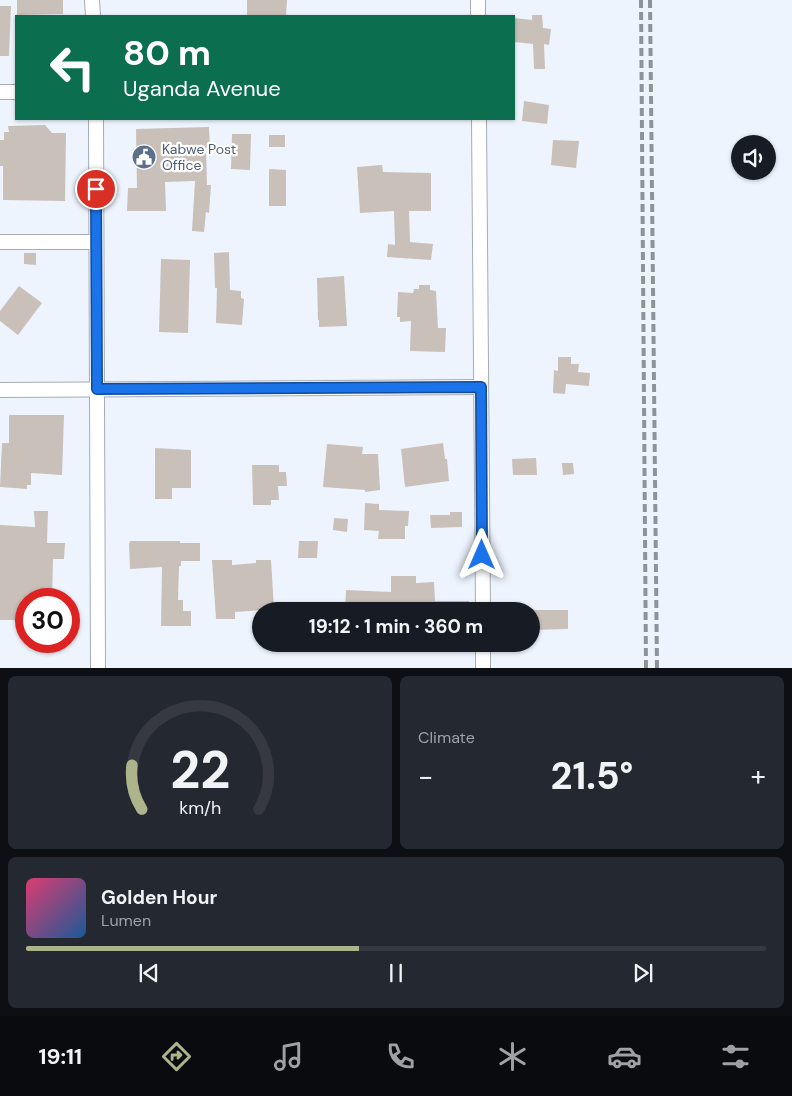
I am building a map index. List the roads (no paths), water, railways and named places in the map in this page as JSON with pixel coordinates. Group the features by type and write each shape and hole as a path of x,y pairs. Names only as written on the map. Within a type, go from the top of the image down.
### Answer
{"street":[{"path":"92,0 92,15"},
{"path":"478,0 478,15"},
{"path":"0,92 15,92"},
{"path":"96,120 98,668"},
{"path":"479,120 483,602"},
{"path":"0,242 96,242"},
{"path":"0,390 481,387"},
{"path":"483,652 483,668"}],"railway":[{"path":"641,0 646,668"},
{"path":"650,0 657,668"}],"place":[{"name":"Kabwe Post Office","path":"144,157"}]}
